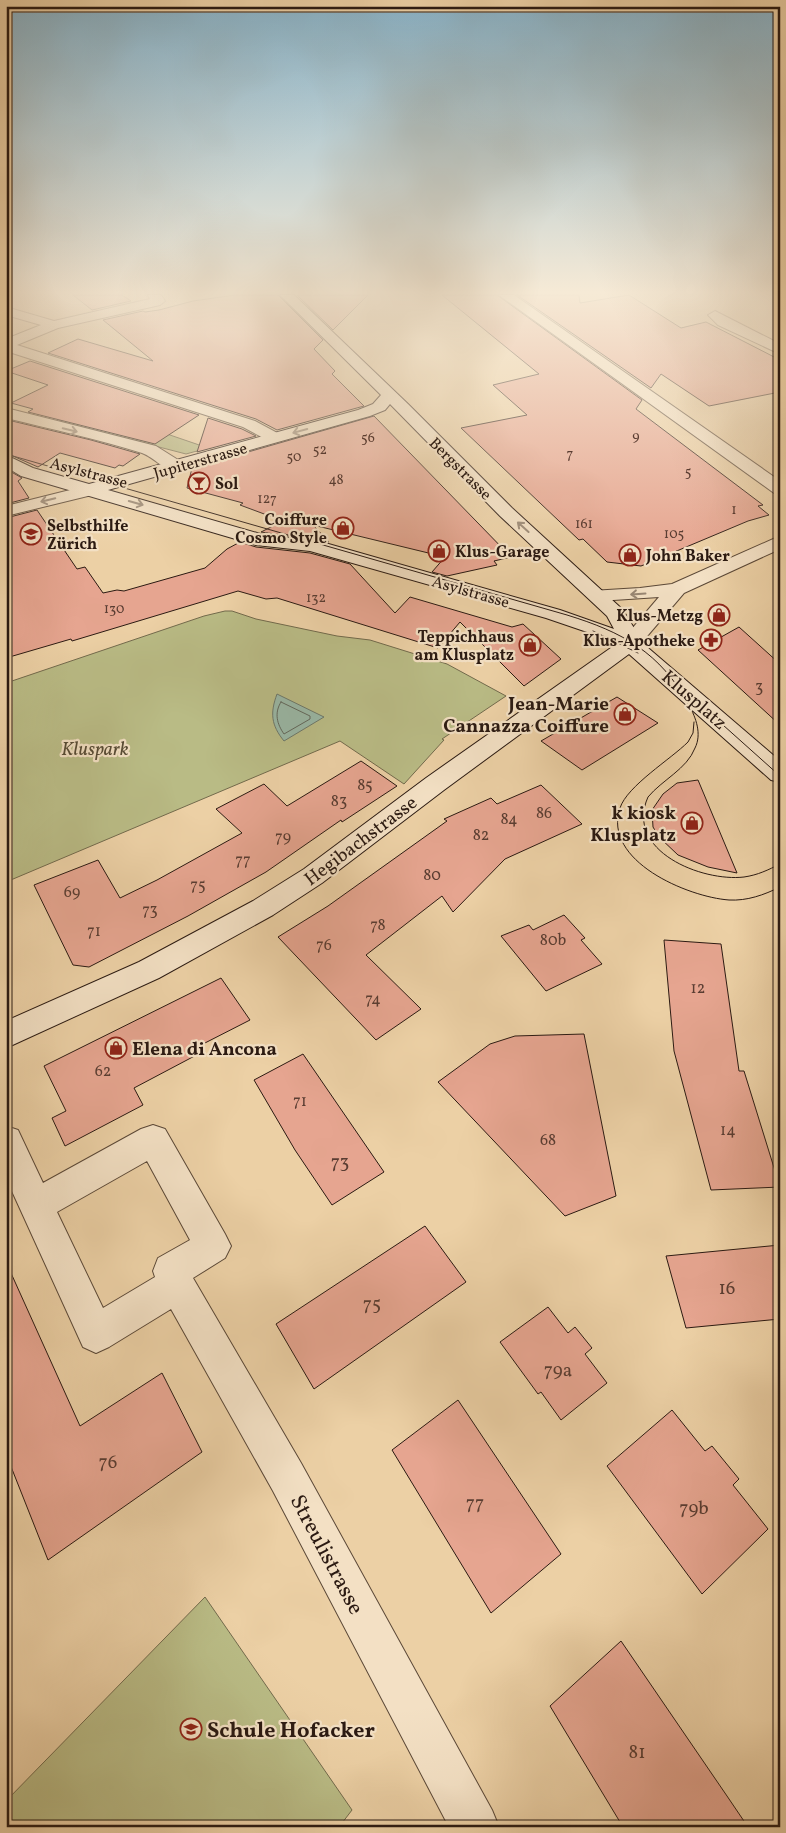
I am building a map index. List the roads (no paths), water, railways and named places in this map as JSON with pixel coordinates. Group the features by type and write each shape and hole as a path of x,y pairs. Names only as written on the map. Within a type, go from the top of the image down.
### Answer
{"street":[{"path":"115,381 249,424 275,438"},
{"name":"Bergstrasse","path":"374,381 506,512 615,612 630,644"},
{"path":"626,381 780,489"},
{"name":"Jupiterstrasse","path":"6,511 89,481 124,481 364,413 379,407 389,395"},
{"name":"Jupiterstrasse","path":"364,413 415,422"},
{"path":"6,414 150,450 177,466"},
{"name":"Asylstrasse","path":"6,458 41,460"},
{"name":"Asylstrasse","path":"6,458 27,472 89,481 263,541 311,545 553,614 598,629 630,644"},
{"name":"Asylstrasse","path":"124,481 150,489"},
{"name":"Asylstrasse","path":"272,524 281,527 311,545"},
{"name":"Hegibachstrasse","path":"598,595 640,594 677,589 780,542"},
{"name":"Hegibachstrasse","path":"6,1035 149,970 280,898 314,876 435,784 630,644 677,589"},
{"name":"Klusplatz","path":"630,644 780,774"},
{"path":"6,1141 96,1334 177,1284 171,1271 213,1246 153,1140 36,1205"},
{"name":"Streulistrasse","path":"177,1284 287,1477 475,1827"}],"water":[{"path":"277,694 324,717 284,741 276,730 273,719 273,707"}],"tram line":[{"path":"6,454 567,615 622,637 638,646 652,658 678,687 694,715 698,732 697,743 686,762 648,797 644,816 647,833 657,847 671,859 689,868 708,874 744,877 754,875 780,864"},
{"path":"593,631 638,653"},
{"path":"685,691 780,776"},
{"path":"694,722 693,733 688,742 640,782 624,800 620,808 618,827 624,844 636,860 652,873 692,892 729,900 742,900 762,895 780,887"}],"place":[{"name":"Sol","path":"199,483"},
{"name":"Coiffure Cosmo Style","path":"343,528"},
{"name":"Selbsthilfe Zürich","path":"31,534"},
{"name":"Klus-Garage","path":"439,551"},
{"name":"John Baker","path":"630,555"},
{"name":"Klus-Metzg","path":"719,615"},
{"name":"Klus-Apotheke","path":"711,640"},
{"name":"Teppichhaus am Klusplatz","path":"530,645"},
{"name":"Jean-Marie Cannazza Coiffure","path":"625,714"},
{"name":"k kiosk Klusplatz","path":"692,823"},
{"name":"Elena di Ancona","path":"116,1048"},
{"name":"Schule Hofacker","path":"191,1729"}],"park label":[{"name":"Kluspark","path":"95,748"}]}
